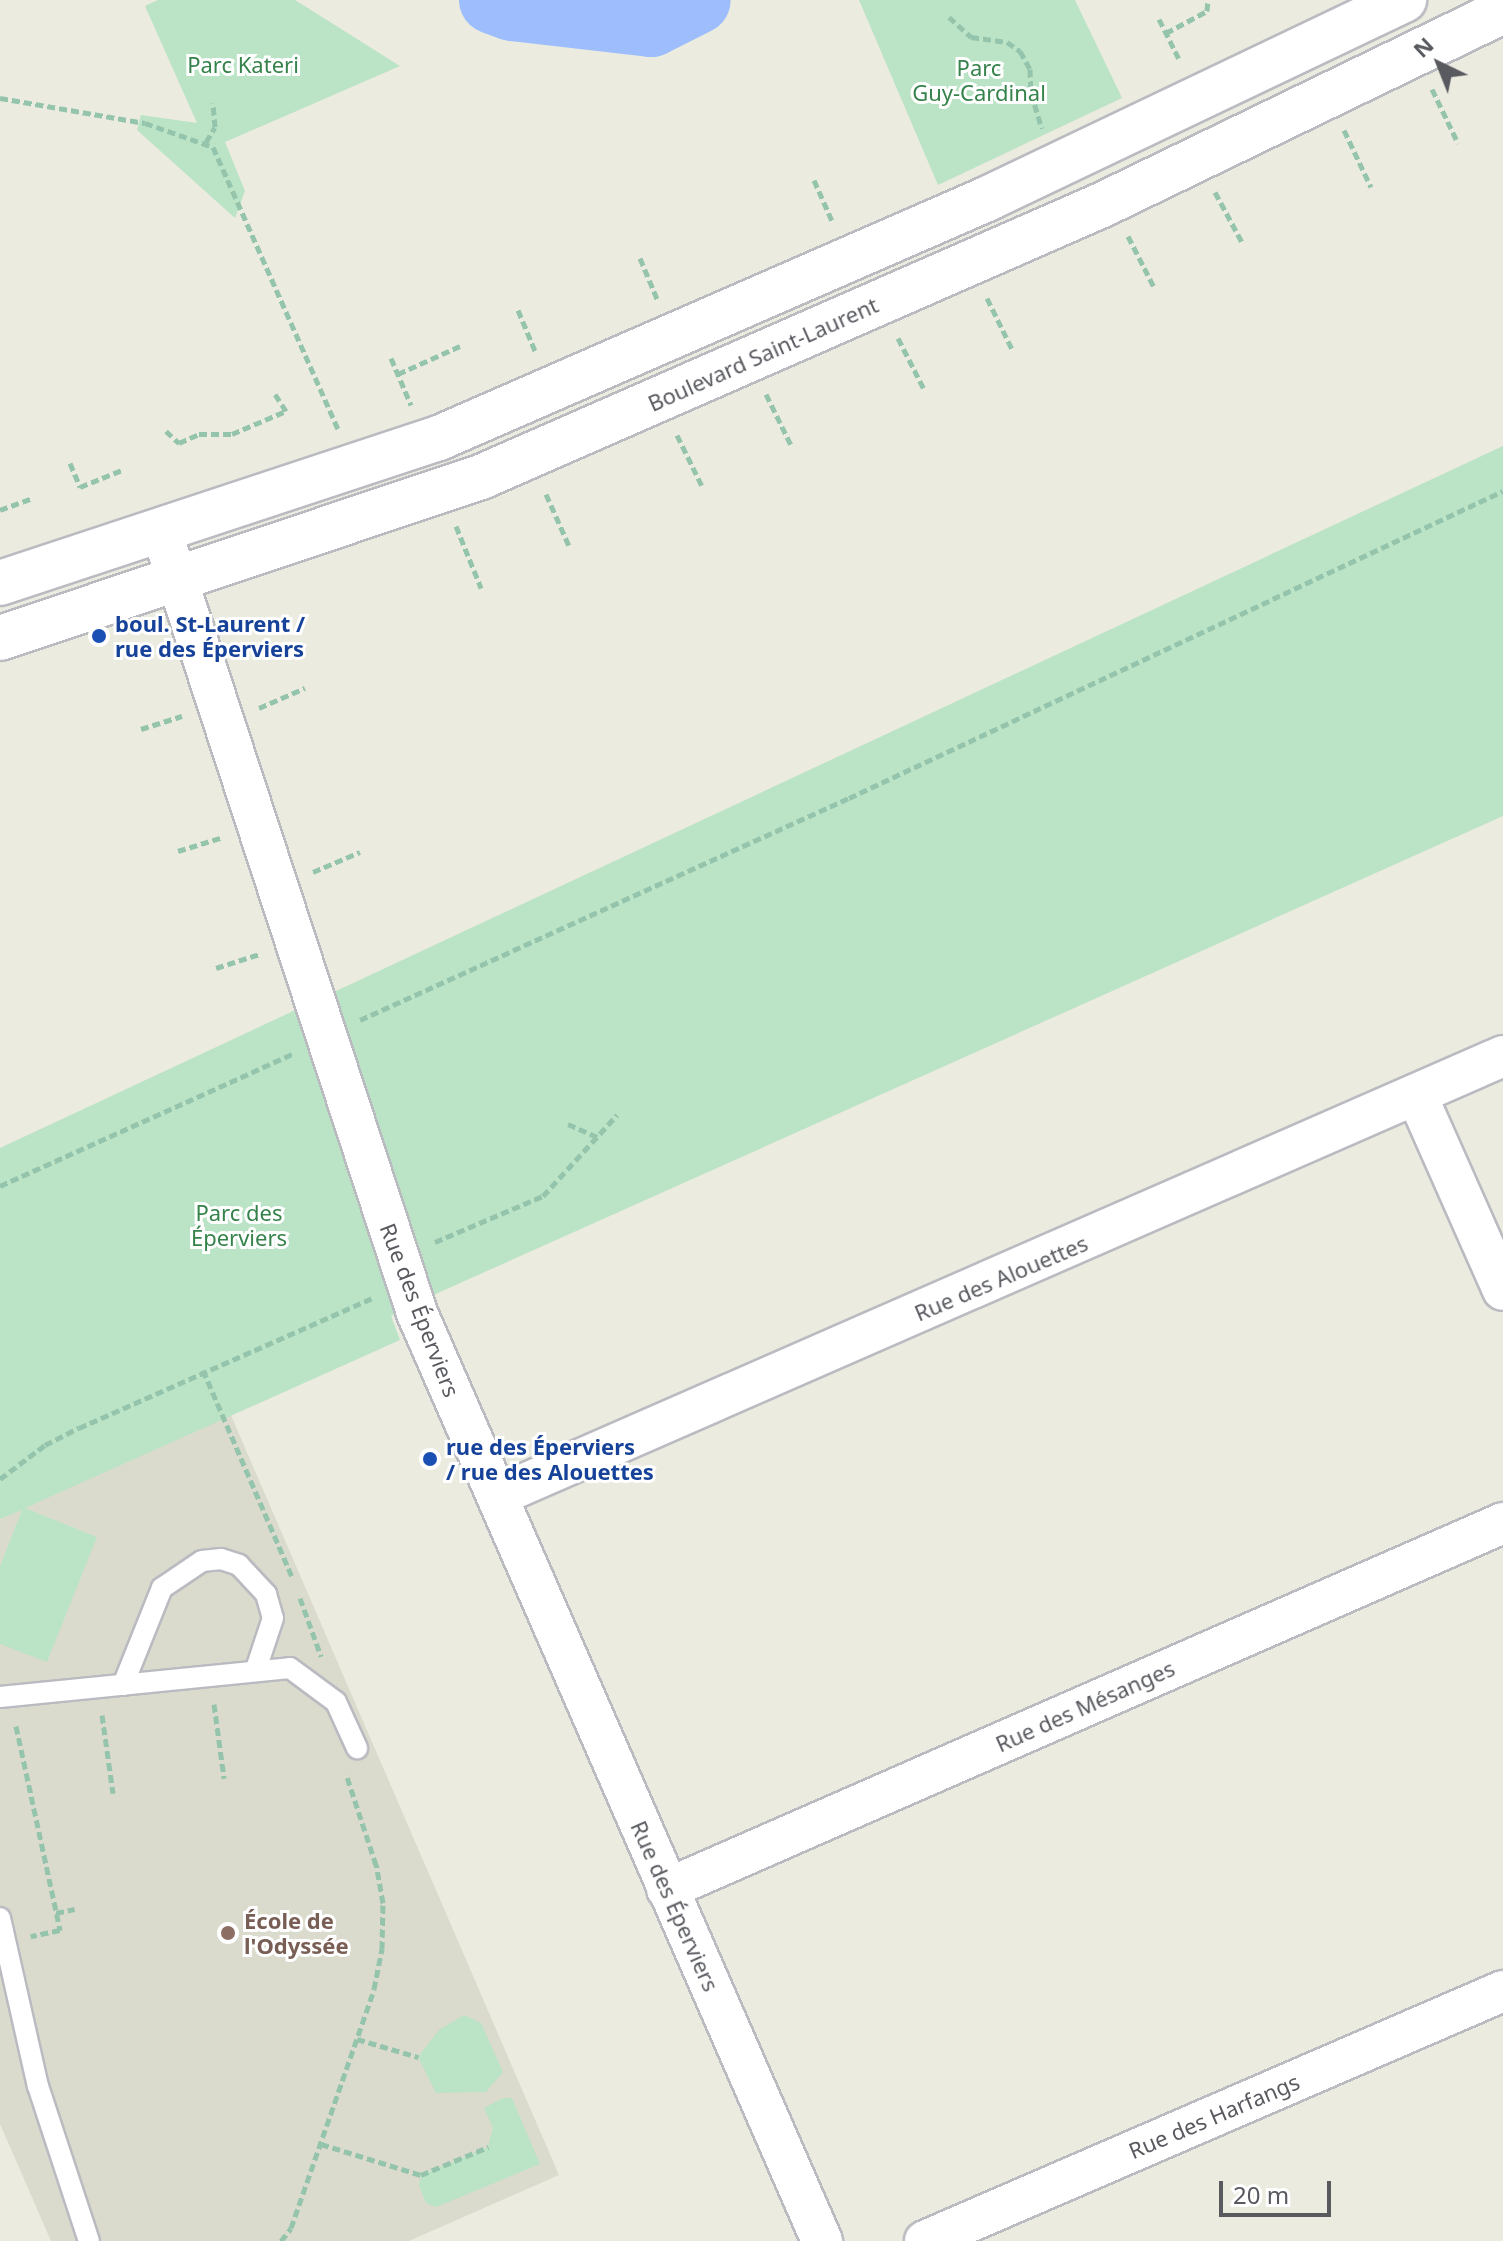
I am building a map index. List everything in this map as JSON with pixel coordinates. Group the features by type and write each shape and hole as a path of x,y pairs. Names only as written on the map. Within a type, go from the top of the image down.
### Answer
{"street":[{"path":"0,583 439,438 989,198 1404,0"},
{"name":"Boulevard Saint-Laurent","path":"0,638 177,581 495,471 1104,204 1503,11"},
{"name":"Rue des Éperviers","path":"161,530 401,1271 822,2241"},
{"name":"Rue des Alouettes","path":"497,1496 1503,1056"},
{"path":"1417,1096 1503,1290"},
{"name":"Rue des Mésanges","path":"667,1889 1503,1523"},
{"name":"Rue des Harfangs","path":"925,2241 1503,1991"}],"lane":[{"path":"123,1685 162,1588 202,1561 221,1559 239,1565 266,1594 273,1618 256,1669"},
{"path":"0,1697 290,1668 312,1680 336,1702 357,1748"},
{"path":"0,1918 38,2086 89,2241"}],"path":[{"path":"1166,33 1207,11 1208,0"},
{"path":"949,17 971,37 1007,42 1020,51 1030,69 1031,93 1045,136"},
{"path":"1159,19 1186,73"},
{"path":"1427,78 1458,143"},
{"path":"0,98 145,123 206,142 220,159 344,441"},
{"path":"206,142 215,127 213,103"},
{"path":"1340,121 1371,187"},
{"path":"814,180 837,234"},
{"path":"1211,185 1243,244"},
{"path":"1123,226 1155,289"},
{"path":"640,258 662,311"},
{"path":"983,291 1013,351"},
{"path":"518,310 541,363"},
{"path":"894,330 925,391"},
{"path":"398,374 460,346"},
{"path":"391,358 416,416"},
{"path":"762,387 792,447"},
{"path":"166,431 179,443 199,434 232,434 286,411 275,394"},
{"path":"672,426 703,488"},
{"path":"70,463 80,487 122,470"},
{"path":"540,482 570,548"},
{"path":"351,1024 849,798 1503,491"},
{"path":"0,510 31,499"},
{"path":"453,519 481,588"},
{"path":"250,712 305,688"},
{"path":"304,876 360,852"},
{"path":"0,1186 303,1049"},
{"path":"423,1247 543,1196 617,1115"},
{"path":"568,1124 597,1137"},
{"path":"0,1479 45,1445 203,1370 374,1297"},
{"path":"203,1370 319,1642 320,1665"},
{"path":"213,1699 224,1778"},
{"path":"102,1714 113,1793"},
{"path":"12,1727 60,1930"},
{"path":"281,2241 291,2228 321,2144 357,2039 382,1949 383,1903 370,1842 345,1771"},
{"path":"56,1913 75,1909"},
{"path":"357,2039 418,2057"},
{"path":"321,2144 421,2175 488,2147"}],"shaded area":[{"name":"École de l'Odyssée","path":"230,1413 559,2175 409,2241 51,2241 0,2124 0,1519"}],"green space":[{"name":"Parc Kateri","path":"158,0 295,0 400,66 225,142 245,191 235,218 137,130 141,115 197,123 145,6"},
{"name":"Parc Guy-Cardinal","path":"859,0 1075,0 1122,98 938,185"},
{"name":"Parc des Éperviers","path":"1503,446 1503,816 440,1292 391,1316 400,1340 25,1508 97,1537 47,1662 0,1644 0,1566 22,1510 0,1519 0,1148"},
{"path":"464,2015 481,2023 503,2072 486,2092 436,2093 418,2057 439,2030"},
{"path":"503,2098 512,2098 540,2164 436,2207 426,2203 419,2185 421,2175 488,2147 493,2128 484,2108"}],"waterway":[{"path":"493,0 512,7 651,23 697,0"}],"place":[{"name":"boul. St-Laurent / rue des Éperviers","path":"99,636"},
{"name":"rue des Éperviers / rue des Alouettes","path":"430,1459"},
{"name":"École de l'Odyssée","path":"228,1933"}]}
